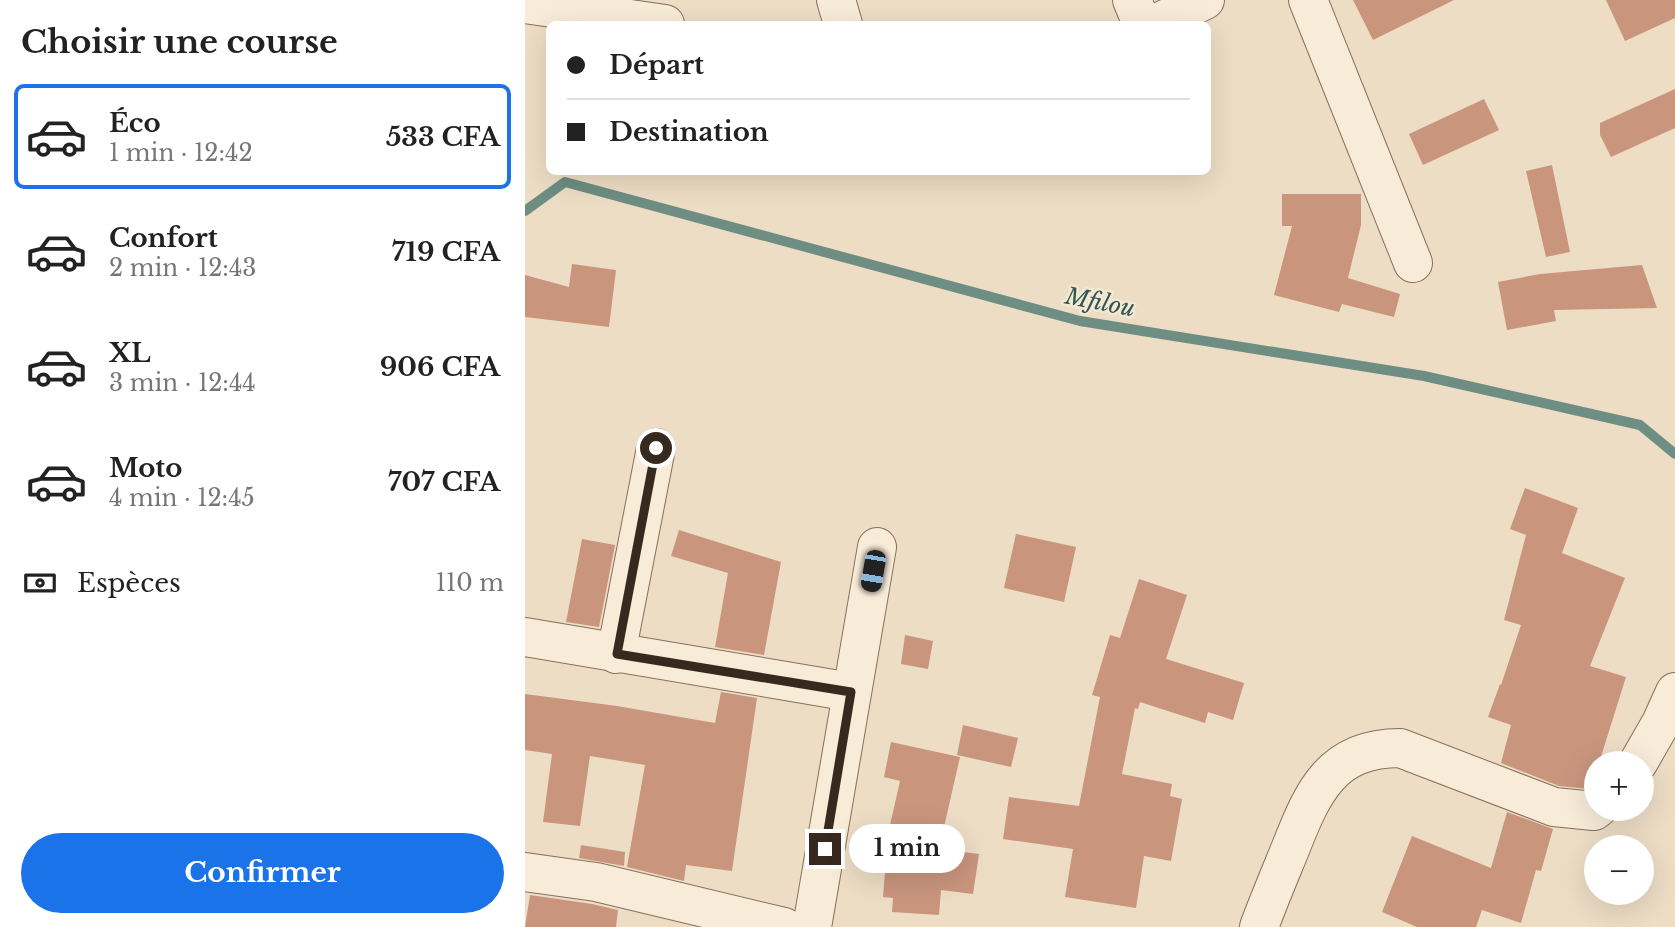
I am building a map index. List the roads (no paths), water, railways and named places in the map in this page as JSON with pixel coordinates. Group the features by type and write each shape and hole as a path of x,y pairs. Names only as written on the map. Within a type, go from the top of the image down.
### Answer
{"street":[{"path":"836,0 842,21"},
{"path":"1132,0 1141,21"},
{"path":"1161,21 1205,0"},
{"path":"1308,0 1413,263"},
{"path":"525,4 592,7 652,21"},
{"path":"617,654 656,448"},
{"path":"812,927 877,547"},
{"path":"525,637 851,692"},
{"path":"1646,751 1670,714"},
{"path":"1259,927 1307,805 1324,780 1346,760 1377,748 1400,748 1554,807 1584,810"},
{"path":"525,872 596,882 784,927"}],"waterway":[{"name":"Mfilou","path":"525,211 565,182 1080,321 1424,376 1640,425 1675,454"}]}
